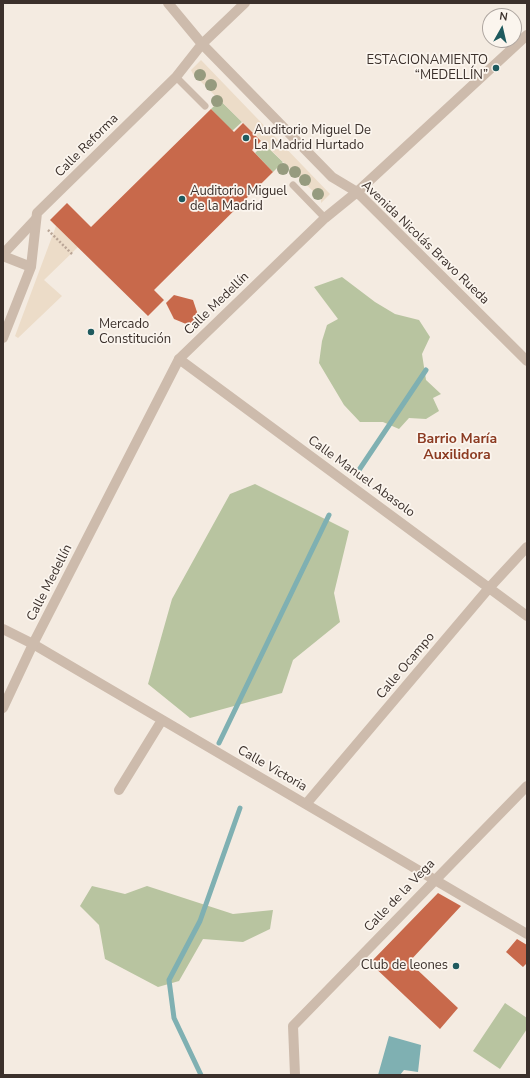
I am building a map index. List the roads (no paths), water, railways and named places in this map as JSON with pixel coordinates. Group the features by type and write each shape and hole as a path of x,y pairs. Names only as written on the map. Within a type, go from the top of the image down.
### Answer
{"street":[{"name":"Avenida Nicolás Bravo Rueda","path":"168,3 202,44 332,177 357,192 527,360"},
{"name":"Calle Reforma","path":"3,255 36,219 38,213 176,77 202,44 245,3"},
{"name":"Calle Medellín","path":"3,708 33,644 179,359 326,218 357,192 527,35"},
{"path":"3,338 31,266 36,219"},
{"path":"3,255 31,266"},
{"name":"Calle Manuel Abasolo","path":"179,359 527,616"},
{"name":"Calle Ocampo","path":"306,804 489,588 527,547"},
{"name":"Calle Victoria","path":"3,629 33,644 527,934"},
{"path":"119,790 162,720"},
{"name":"Calle de la Vega","path":"294,1075 293,1026 527,786"}],"lane":[{"path":"176,77 205,106"},
{"path":"293,185 326,218"}],"water":[{"path":"389,1036 421,1045 418,1072 404,1070 400,1075 378,1075"}],"waterway":[{"path":"357,473 426,370"},
{"path":"219,743 329,515"},
{"path":"201,1075 174,1018 169,980 200,921 240,808"}],"place":[{"name":"ESTACIONAMIENTO “MEDELLÍN”","path":"496,68"},
{"name":"Auditorio Miguel De La Madrid Hurtado","path":"246,138"},
{"name":"Auditorio Miguel de la Madrid","path":"182,199"},
{"name":"Mercado Constitución","path":"91,332"},
{"name":"Club de leones","path":"456,966"}],"district":[{"name":"Barrio María Auxilidora","path":"457,448"}]}
